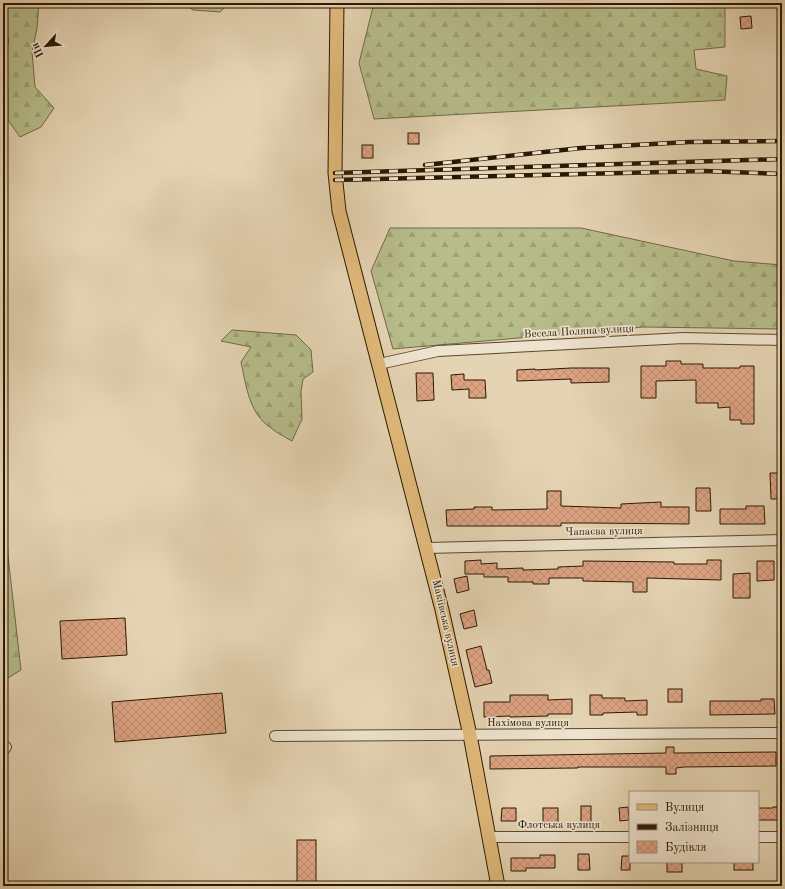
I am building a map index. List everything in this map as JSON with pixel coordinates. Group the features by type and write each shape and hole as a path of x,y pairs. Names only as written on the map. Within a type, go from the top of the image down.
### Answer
{"main road":[{"name":"Макіївська вулиця","path":"337,3 334,173 339,211 442,610 470,735 498,886"}],"street":[{"name":"Весела Поляна вулиця","path":"378,364 446,351 684,338 782,340"},
{"name":"Чапаєва вулиця","path":"426,548 782,540"},
{"name":"Нахімова вулиця","path":"275,736 782,733"},
{"name":"Флотська вулиця","path":"489,837 629,837"},
{"path":"759,837 782,837"}],"green space":[{"path":"3,3 39,3 37,28 32,52 35,87 54,108 41,127 20,137 8,120 8,88 3,83 3,68 9,39 3,32"},
{"path":"183,3 229,3 220,12 193,10"},
{"path":"374,3 725,3 725,47 694,50 696,69 727,76 725,100 374,119 359,63"},
{"path":"390,228 581,228 734,261 782,265 782,329 644,327 393,349 371,271"},
{"path":"232,330 296,335 311,350 313,372 303,379 301,391 302,419 292,441 276,432 264,422 253,407 241,362 251,347 221,341"},
{"path":"3,440 8,556 21,670 3,681"}],"building":[{"path":"751,16 752,28 741,29 740,17"},
{"path":"408,133 419,133 419,144 408,144"},
{"path":"362,145 373,145 373,158 362,158"},
{"path":"666,361 681,361 681,364 703,364 703,368 740,368 740,366 754,366 754,424 741,424 741,420 730,420 730,407 718,408 718,403 696,403 696,380 656,381 656,398 641,398 641,366 666,366"},
{"path":"609,368 609,382 571,383 571,379 517,381 517,370"},
{"path":"416,373 433,373 434,400 417,401"},
{"path":"464,374 464,380 485,380 486,398 469,398 469,389 452,390 451,375"},
{"path":"770,473 782,473 782,499 771,499"},
{"path":"696,488 710,488 711,511 696,511"},
{"path":"547,491 561,491 561,506 621,508 621,504 661,502 661,507 689,507 689,524 561,523 561,526 447,526 446,510 474,509 474,507 492,507 492,510 547,509"},
{"path":"746,506 764,506 765,524 720,524 720,509 746,509"},
{"path":"481,560 481,564 497,563 497,569 523,568 523,570 558,569 558,567 583,566 583,561 674,562 674,564 707,564 707,560 721,560 721,580 647,578 647,592 633,592 633,582 583,581 583,578 549,578 549,584 533,584 533,582 508,582 508,577 484,577 484,574 465,574 465,561"},
{"path":"757,561 774,561 774,580 757,581"},
{"path":"750,573 750,598 733,598 733,574"},
{"path":"467,576 469,590 457,593 454,579"},
{"path":"474,610 477,626 464,629 460,614"},
{"path":"125,618 127,655 62,659 60,621"},
{"path":"481,646 492,683 475,687 466,650"},
{"path":"668,689 682,689 682,702 668,702"},
{"path":"222,693 226,733 115,742 112,702"},
{"path":"510,695 548,695 548,700 572,699 572,714 484,717 484,702 510,702"},
{"path":"590,695 602,695 602,698 625,698 625,701 647,700 647,715 637,715 637,712 590,715"},
{"path":"761,699 774,699 775,714 710,715 710,701 761,701"},
{"path":"666,747 674,747 674,753 776,752 776,766 684,767 676,768 676,774 666,774 666,767 490,769 490,756 666,753"},
{"path":"581,806 591,806 591,822 581,822"},
{"path":"628,807 629,820 620,821 619,808"},
{"path":"782,807 782,820 759,820 759,808"},
{"path":"502,808 516,808 516,821 501,821"},
{"path":"543,808 558,808 558,822 543,822"},
{"path":"297,840 316,840 316,884 297,884"},
{"path":"578,854 589,854 590,870 578,870"},
{"path":"540,855 555,855 555,868 526,868 526,871 511,871 511,858 540,858"},
{"path":"622,856 629,856 630,870 621,870"},
{"path":"667,863 682,863 682,872 667,872"},
{"path":"734,863 753,863 753,870 734,870"}],"railway":[{"path":"425,165 581,148 689,142 782,141"},
{"path":"335,173 782,159"},
{"path":"335,180 705,171 782,174"}]}
